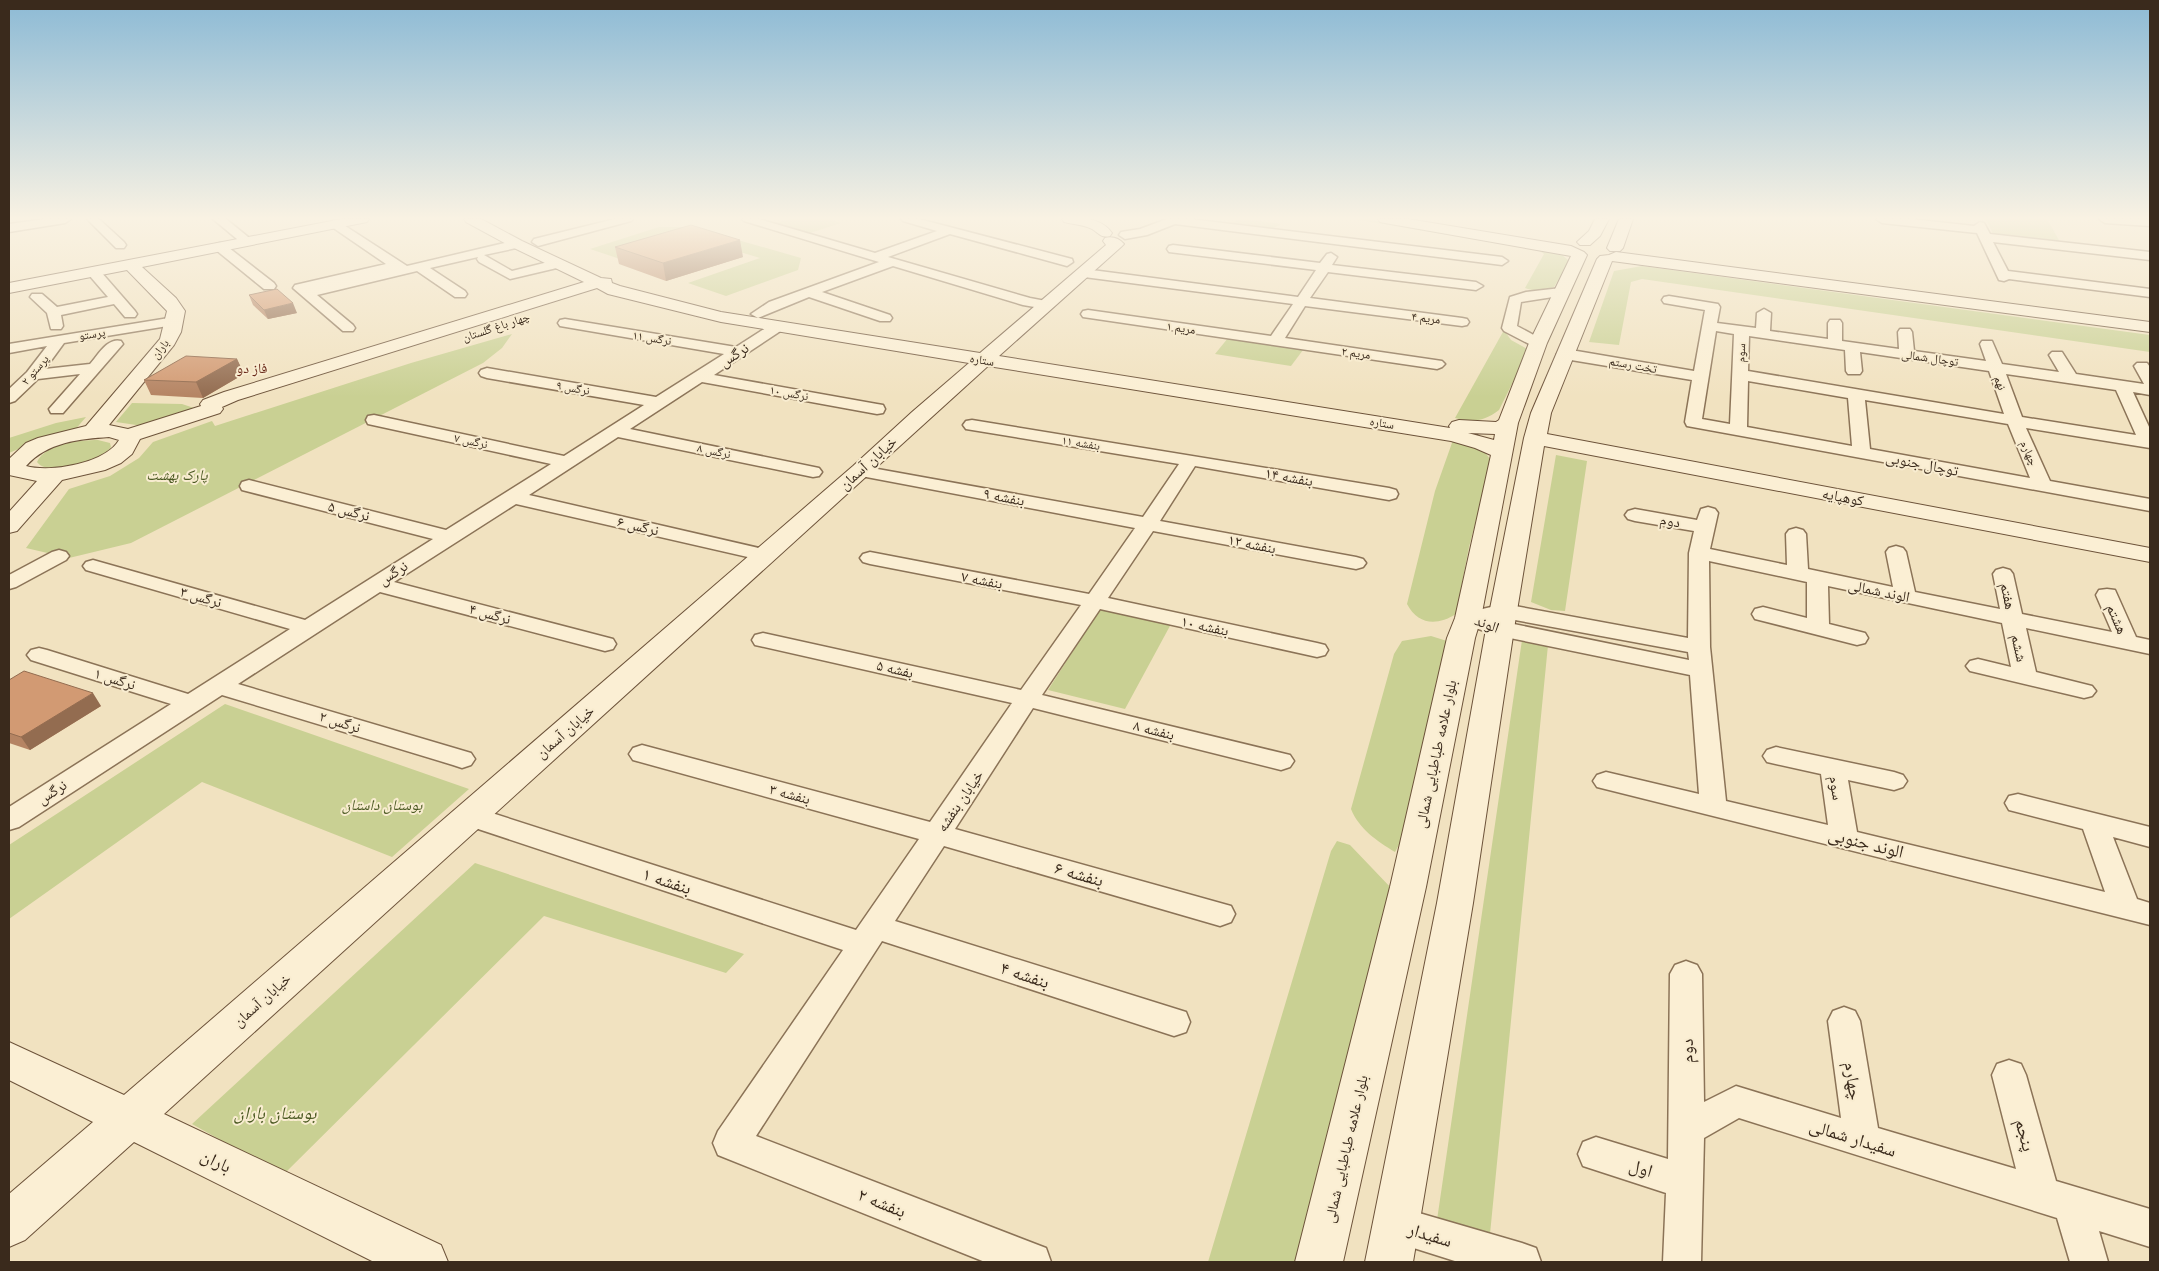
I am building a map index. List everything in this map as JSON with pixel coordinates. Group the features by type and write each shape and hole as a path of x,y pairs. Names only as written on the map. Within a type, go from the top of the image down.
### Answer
{"street":[{"path":"9,288 58,278"},
{"path":"99,278 130,314"},
{"name":"باران","path":"92,432 168,341 176,311 170,302 145,278"},
{"path":"259,278 269,286"},
{"path":"348,328 300,288 349,278"},
{"path":"436,278 460,294"},
{"name":"ستاره","path":"587,278 597,283 618,285 688,301 989,356"},
{"name":"ستاره","path":"608,278 618,285 694,311 777,327 989,356 1454,430 1502,427 1508,423"},
{"path":"758,314 774,305 847,278"},
{"path":"951,278 1028,302 1046,305"},
{"name":"خیابان آسمان","path":"9,1224 989,356 1046,305 1068,278"},
{"name":"مریم ۴","path":"1144,278 1301,302 1462,322"},
{"path":"1275,341 1317,278"},
{"path":"1411,278 1476,286"},
{"name":"بلوار علامه طباطبایی شمالی","path":"1558,346 1544,333 1561,292 1573,278"},
{"name":"بلوار علامه طباطبایی شمالی","path":"1390,1262 1395,1225 1455,903 1502,620 1535,438 1558,346 1585,278"},
{"path":"1795,278 2150,327"},
{"path":"1822,278 2150,318"},
{"path":"2032,278 2150,292"},
{"name":"چهار باغ گلستان","path":"211,407 291,376 597,283"},
{"name":"چهار باغ گلستان","path":"211,407 254,404 618,285"},
{"path":"809,292 885,318"},
{"path":"37,297 54,312 59,340"},
{"path":"54,312 117,299"},
{"path":"1670,300 1713,307 1702,371"},
{"path":"1763,334 1764,313"},
{"name":"مریم ۱","path":"1088,314 1275,341"},
{"name":"پرستو","path":"9,348 175,320"},
{"path":"1835,323 1835,344"},
{"name":"نرگس ۱۱","path":"565,324 740,352"},
{"name":"توچال شمالی","path":"1709,326 2150,390"},
{"name":"نرگس","path":"9,820 777,327"},
{"name":"سوم","path":"1741,375 1742,330"},
{"path":"1905,332 1908,355"},
{"name":"پرستو ۲","path":"9,398 33,375 59,340"},
{"name":"مریم ۲","path":"1275,341 1437,364"},
{"path":"57,409 116,344"},
{"name":"نهم","path":"1987,344 2015,421"},
{"name":"بلوار علامه طباطبایی شمالی","path":"1319,1262 1408,887 1461,638 1468,618 1508,423 1558,346"},
{"name":"تخت رستم","path":"1558,346 1702,371"},
{"path":"1852,346 1854,371"},
{"path":"2057,354 2070,378"},
{"path":"2142,366 2150,381"},
{"path":"33,375 94,368"},
{"name":"توچال جنوبی","path":"1702,371 1694,422 2150,505"},
{"name":"نرگس ۹","path":"487,373 660,403"},
{"path":"1738,430 1741,375 2149,443"},
{"name":"نرگس ۱۰","path":"700,377 877,409"},
{"path":"2122,386 2149,443"},
{"path":"1856,394 1862,453"},
{"path":"128,436 130,440 129,446 120,454 101,463 78,470 54,475 25,474 16,470 15,464 20,457 48,442 92,432 110,432 128,436 211,407"},
{"name":"نرگس ۷","path":"374,420 568,462"},
{"name":"چهارم","path":"2015,421 2043,486"},
{"name":"بنفشه ۱۱","path":"972,425 1190,460"},
{"name":"ستاره","path":"1454,430 1502,452 1501,457"},
{"name":"نرگس ۸","path":"616,431 813,472"},
{"name":"کوهپایه","path":"1535,438 2150,555"},
{"name":"بنفشه ۱۴","path":"1190,460 1389,494"},
{"name":"خیابان بنفشه","path":"731,1143 1027,699 1190,460"},
{"name":"بنفشه ۹","path":"861,470 1148,524"},
{"path":"9,526 54,475"},
{"name":"نرگس ۵","path":"249,486 450,537"},
{"name":"نرگس ۶","path":"512,497 765,555"},
{"name":"دوم","path":"1635,515 1707,520 1699,553"},
{"name":"بنفشه ۱۲","path":"1148,524 1356,563"},
{"path":"1796,534 1818,628"},
{"path":"1896,552 1905,596"},
{"path":"1606,780 1713,806 1701,658 1699,553"},
{"name":"الوند شمالی","path":"1699,553 2150,647"},
{"path":"9,583 58,556"},
{"name":"بنفشه ۷","path":"870,558 1094,601"},
{"name":"نرگس ۳","path":"93,566 309,628"},
{"name":"هفتم","path":"2003,574 2012,618"},
{"name":"نرگس ۴","path":"376,584 605,644"},
{"name":"هشتم","path":"2107,595 2127,642"},
{"name":"بنفشه ۱۰","path":"1094,601 1317,650"},
{"path":"1763,614 1857,638"},
{"name":"الوند","path":"1468,618 1502,620 1701,658"},
{"name":"ششم","path":"2012,618 2025,677"},
{"name":"بفشه ۵","path":"764,640 1027,699"},
{"name":"نرگس ۱","path":"38,655 192,703"},
{"path":"1978,666 2084,691"},
{"name":"نرگس ۲","path":"219,686 462,759"},
{"name":"بنفشه ۸","path":"1027,699 1281,761"},
{"name":"بنفشه ۳","path":"642,754 938,834"},
{"path":"1776,756 1894,781"},
{"name":"سوم","path":"1833,768 1844,838"},
{"path":"2018,803 2150,836"},
{"name":"الوند جنوبی","path":"1713,806 2138,911"},
{"name":"بنفشه ۱","path":"470,816 870,936"},
{"path":"2094,823 2138,911"},
{"name":"بنفشه ۶","path":"938,834 1220,914"},
{"name":"بنفشه ۴","path":"870,936 1174,1022"},
{"name":"دوم","path":"1686,974 1687,1129"},
{"name":"چهارم","path":"1844,1021 1862,1141"},
{"name":"باران","path":"9,1060 424,1262"},
{"name":"پنجم","path":"2009,1075 2057,1200"},
{"name":"سفیدار شمالی","path":"1687,1129 1736,1102 2150,1228"},
{"path":"1682,1262 1687,1129"},
{"name":"بنفشه ۲","path":"731,1143 1032,1262"},
{"name":"اول","path":"1596,1154 1685,1182"},
{"path":"2057,1200 2089,1262"},
{"name":"سفیدار","path":"1395,1225 1522,1262"}],"green space":[{"path":"701,278 775,278 726,296 688,283"},
{"path":"1530,278 1559,278 1554,287 1547,289 1532,290 1525,288"},
{"path":"1611,278 1733,278 2150,335 2150,352 1642,279 1631,282 1619,345 1589,342"},
{"path":"1504,330 1511,340 1529,350 1499,410 1489,417 1478,420 1455,418"},
{"name":"پارک بهشت","path":"512,334 502,348 483,363 131,543 69,558 26,548 69,489 110,476 139,458 153,442 212,421 215,426 411,363"},
{"path":"1228,338 1303,350 1291,366 1215,354"},
{"path":"132,403 182,404 197,409 143,426 116,422"},
{"path":"86,417 74,431 37,441 9,453 9,438 56,423"},
{"path":"98,440 110,443 111,447 97,458 87,462 75,466 52,468 43,467 37,462 48,451 64,444"},
{"path":"1453,440 1484,451 1490,459 1489,471 1469,547 1456,614 1435,622 1422,620 1411,611 1407,604 1435,491"},
{"path":"1556,455 1587,461 1565,611 1551,610 1531,602"},
{"path":"1100,609 1171,624 1125,709 1048,690"},
{"path":"1431,636 1447,641 1448,650 1400,843 1395,852 1375,839 1359,823 1351,809 1394,654 1402,641"},
{"path":"1522,640 1548,645 1490,1234 1437,1220"},
{"name":"بوستان داستان","path":"225,704 469,789 392,857 202,782 9,919 9,845"},
{"path":"1337,841 1350,845 1393,890 1305,1262 1208,1262 1331,851"},
{"name":"بوستان باران","path":"475,863 744,954 726,973 544,916 283,1175 192,1124"}],"building":[{"path":"277,289 293,303 264,310 249,295"},
{"path":"186,356 237,359 196,382 144,380"},
{"path":"24,671 93,693 21,737 9,733 9,680"}],"district":[{"name":"فاز دو","path":"252,368"}]}
